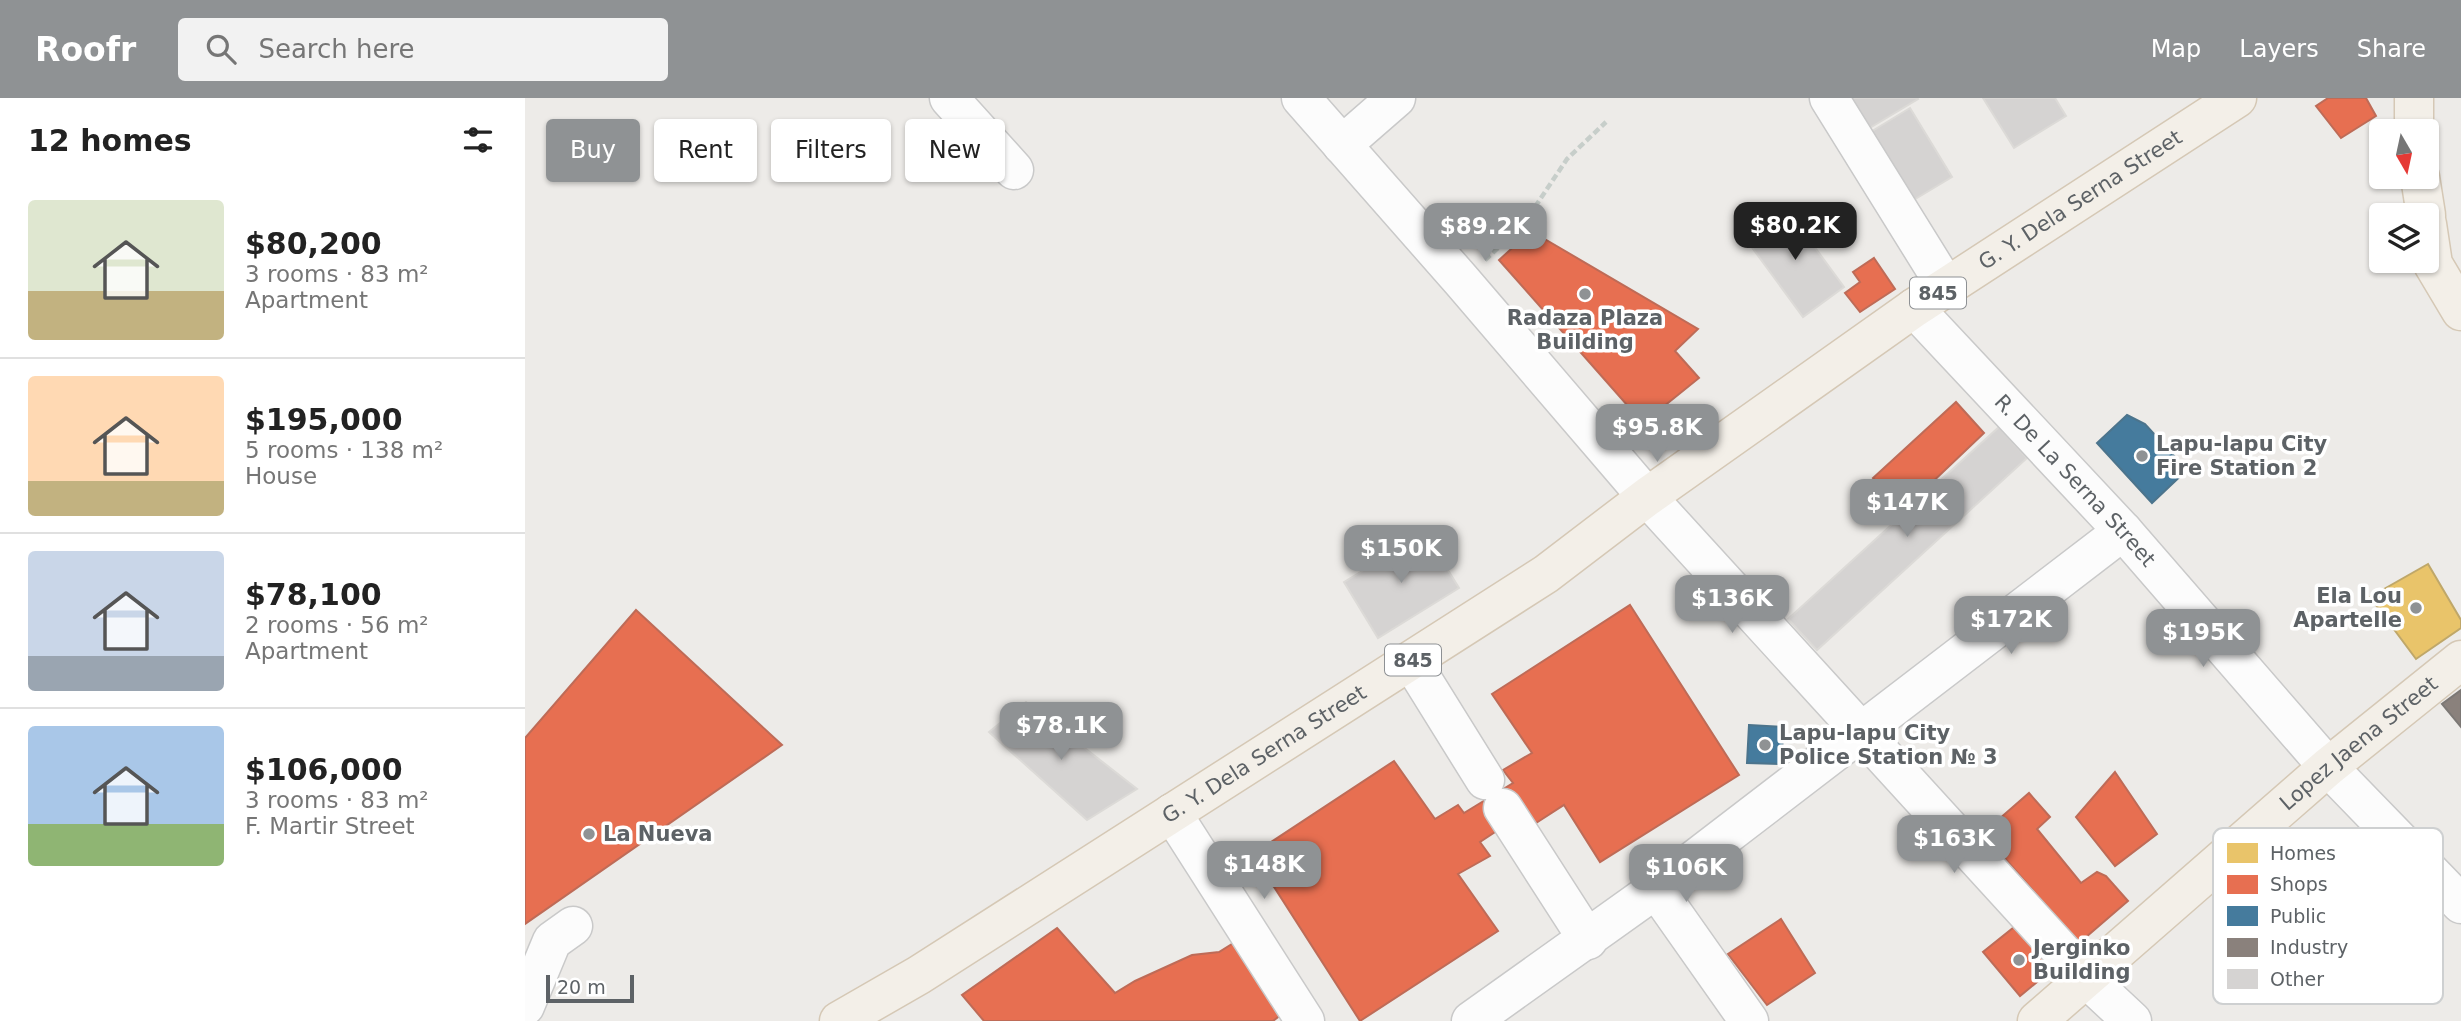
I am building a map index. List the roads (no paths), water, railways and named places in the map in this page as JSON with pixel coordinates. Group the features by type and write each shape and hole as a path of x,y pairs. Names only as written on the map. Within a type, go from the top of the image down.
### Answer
{"main road":[{"name":"G. Y. Dela Serna Street","path":"839,1021 919,975 1546,574 1647,497 1914,308 2237,98"},
{"path":"2414,98 2414,119"},
{"path":"2438,273 2461,311"},
{"name":"Lopez Jaena Street","path":"2259,828 2328,767 2461,660"},
{"name":"Lopez Jaena Street","path":"2038,1021 2213,868"}],"street":[{"path":"949,98 1014,170"},
{"path":"1301,98 1647,497 2087,979 2132,1021"},
{"path":"1342,145 1396,98"},
{"path":"1829,98 1947,288"},
{"name":"R. De La Serna Street","path":"1914,308 2123,531 2328,767 2387,828"},
{"path":"1471,1021 1656,889 1862,734 2123,531"},
{"path":"1411,661 1588,940"},
{"path":"1172,813 1305,1021"},
{"name":"R. De La Serna Street","path":"2443,885 2461,904"},
{"path":"1656,889 1749,1021"},
{"path":"525,1006 552,941 573,926"}],"place":[{"name":"Radaza Plaza Building","path":"1585,294"},
{"name":"Lapu-lapu City Fire Station 2","path":"2142,456"},
{"name":"Ela Lou Apartelle","path":"2416,608"},
{"name":"Lapu-lapu City Police Station № 3","path":"1765,745"},
{"name":"La Nueva","path":"589,834"},
{"name":"Jerginko Building","path":"2019,960"}]}
